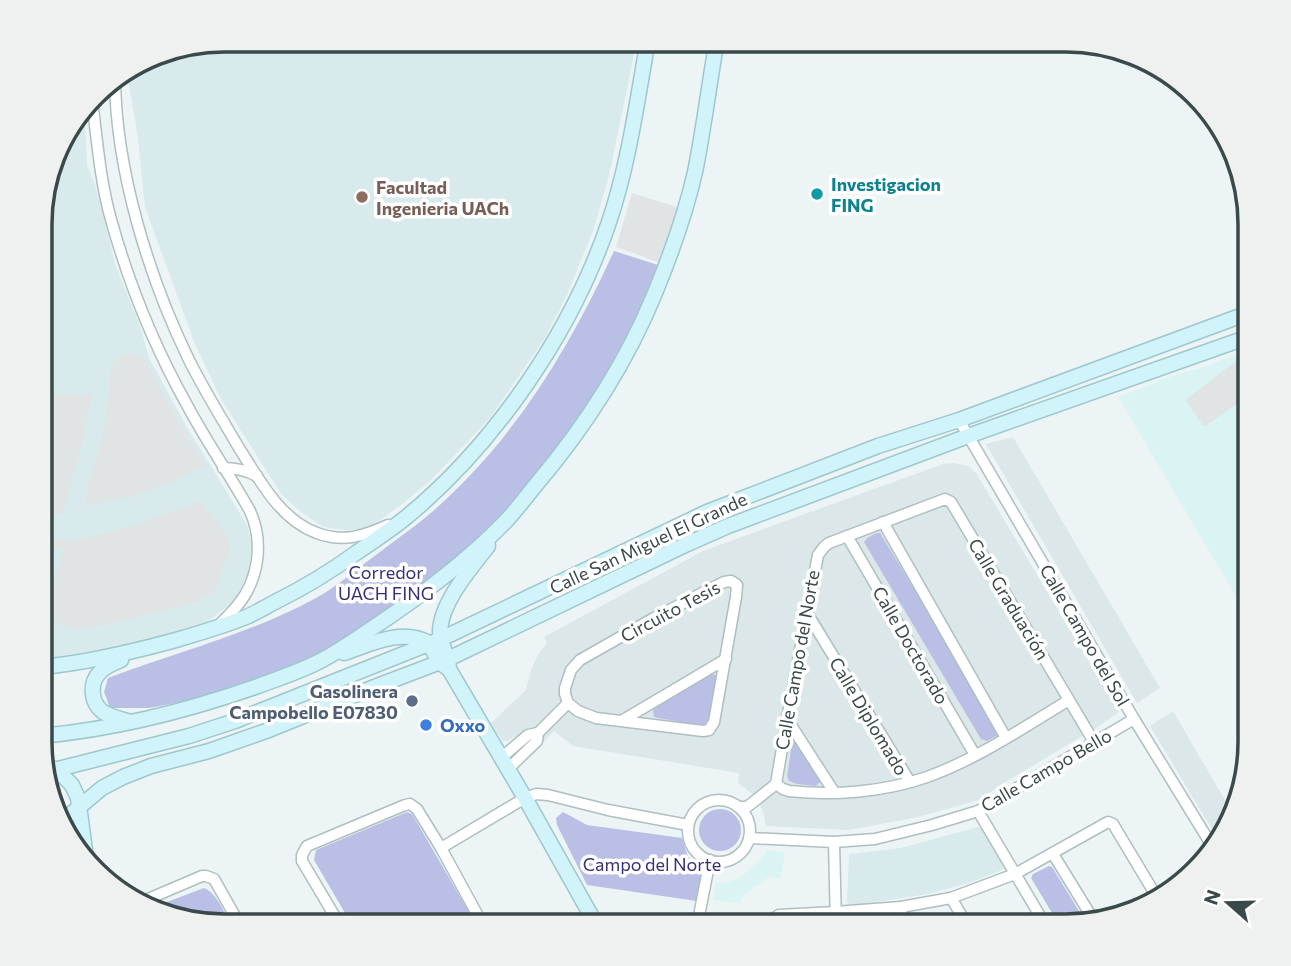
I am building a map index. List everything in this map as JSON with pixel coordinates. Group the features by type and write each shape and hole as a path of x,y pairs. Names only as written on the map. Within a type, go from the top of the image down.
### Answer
{"street":[{"path":"53,665 144,649 249,616 305,587 341,564 404,519 460,467 525,386 577,298 620,186 630,146 646,53"},
{"path":"590,913 445,663 435,641 453,594 504,523 556,462 583,425 619,368 655,293 694,174 715,53"},
{"path":"116,92 117,118 134,209 167,311 196,373 257,476 288,515 318,534 351,538 404,519"},
{"path":"94,112 107,202 144,314 171,374 254,520 258,539 256,565 238,605 216,628"},
{"name":"Calle San Miguel El Grande","path":"55,770 213,729 435,641 707,512 878,446 959,420 1238,317"},
{"name":"Calle San Miguel El Grande","path":"69,815 102,788 123,777 266,731 377,685 445,663 705,536 968,436 1238,341"},
{"name":"Calle Campo del Sol","path":"959,420 1134,719 1208,839"},
{"path":"223,468 235,468 257,476"},
{"name":"Calle Campo del Norte","path":"778,786 787,719 818,555 829,543 948,499"},
{"name":"Calle Graduación","path":"948,499 1094,742"},
{"name":"Calle Doctorado","path":"883,522 1006,738"},
{"path":"320,661 424,593 504,523"},
{"name":"Calle Doctorado","path":"847,536 975,755"},
{"name":"Circuito Tesis","path":"728,581 734,582 737,589 726,659 714,722 709,730 703,732 596,718 578,711 568,703 565,694 566,681 580,660 654,618 728,581"},
{"name":"Calle Diplomado","path":"807,613 910,782"},
{"path":"53,735 133,723 220,699 320,661 395,637 435,641"},
{"path":"133,723 99,709 92,690 101,671 144,649"},
{"path":"622,720 726,659"},
{"path":"738,807 747,807 778,786 801,792 834,792 910,782 942,771 975,755 1069,700"},
{"path":"505,763 528,735 538,733 568,703"},
{"path":"787,719 834,792"},
{"name":"Calle Campo Bello","path":"749,838 834,842 875,839 978,811 1134,719"},
{"path":"56,774 72,785 80,807 84,840"},
{"path":"747,819 778,786"},
{"path":"441,848 536,794 548,794 608,810 688,825"},
{"path":"711,801 728,801 738,807 747,819 749,838 745,847 730,860 710,860 695,851 690,843 688,825 691,817 696,810 711,801"},
{"path":"333,913 302,861 307,846 410,804 417,809 441,848 476,913"},
{"path":"978,811 1039,914"},
{"path":"803,914 901,907 951,898 1015,874 1106,822 1110,823 1152,890"},
{"path":"834,842 835,912"},
{"path":"1053,854 1088,912"},
{"path":"699,914 710,860"},
{"path":"153,897 206,876 214,879 233,913"},
{"path":"951,898 961,914"},
{"path":"901,907 901,914"}],"shaded area":[{"path":"213,53 634,53 609,176 593,231 566,297 543,341 490,418 434,477 369,528 346,530 323,527 301,512 282,495 221,399 195,344 145,207 129,82 149,70 191,56"},
{"path":"85,125 87,164 98,194 115,264 141,329 149,358 188,429 247,525 252,546 248,573 235,600 202,626 144,643 53,657 52,225 58,180 70,149"},
{"path":"632,193 680,208 663,264 616,247"},
{"path":"133,353 144,359 206,465 177,480 130,497 85,506 104,430 111,369 121,355"},
{"path":"1238,355 1238,600 1118,397"},
{"path":"1238,360 1238,403 1204,427 1185,400"},
{"path":"52,394 92,395 82,442 63,513 53,514"},
{"path":"1013,437 1160,688 1137,703 986,444"},
{"path":"943,464 968,466 976,473 1119,712 979,800 918,817 849,830 766,826 763,811 754,795 738,783 739,773 573,746 554,731 530,756 514,737 503,741 491,723 526,690 531,670 547,643 544,637 703,551"},
{"path":"200,501 230,543 216,588 210,595 191,604 108,624 77,629 56,623 53,618 53,584 64,549 53,549 53,542 99,535 142,523"},
{"path":"1173,711 1226,803 1213,831 1150,726"},
{"path":"978,827 982,829 1004,864 1002,870 972,882 928,894 863,904 851,905 847,902 849,854 901,848"},
{"path":"767,850 785,852 781,879 769,877 742,896 740,903 713,900 716,883 738,879 759,862"}],"green space":[{"name":"Corredor UACH FING","path":"614,251 658,265 622,352 555,456 490,529 428,585 319,655 229,693 149,708 110,708 104,692 108,678 291,611 339,583 434,510 495,447 541,386 580,319"},
{"path":"880,533 997,726 998,735 987,741 981,739 864,542"},
{"path":"712,674 717,676 718,680 707,724 701,726 654,717 653,710 658,702"},
{"path":"796,741 821,781 816,786 789,781 787,776 792,744"},
{"path":"720,809 735,815 741,830 735,845 720,851 705,845 699,830 705,815"},
{"path":"407,812 412,814 470,913 345,913 314,860 316,850"},
{"name":"Campo del Norte","path":"563,812 587,825 682,838 688,857 704,872 697,901 587,885 557,825 556,818"},
{"path":"1052,867 1080,913 1053,914 1031,878 1033,874"},
{"path":"204,888 217,899 225,913 191,910 165,903"}],"place":[{"name":"Investigacion FING","path":"817,194"},
{"name":"Facultad Ingenieria UACh","path":"362,197"},
{"name":"Gasolinera Campobello E07830","path":"412,701"},
{"name":"Oxxo","path":"426,725"}]}
